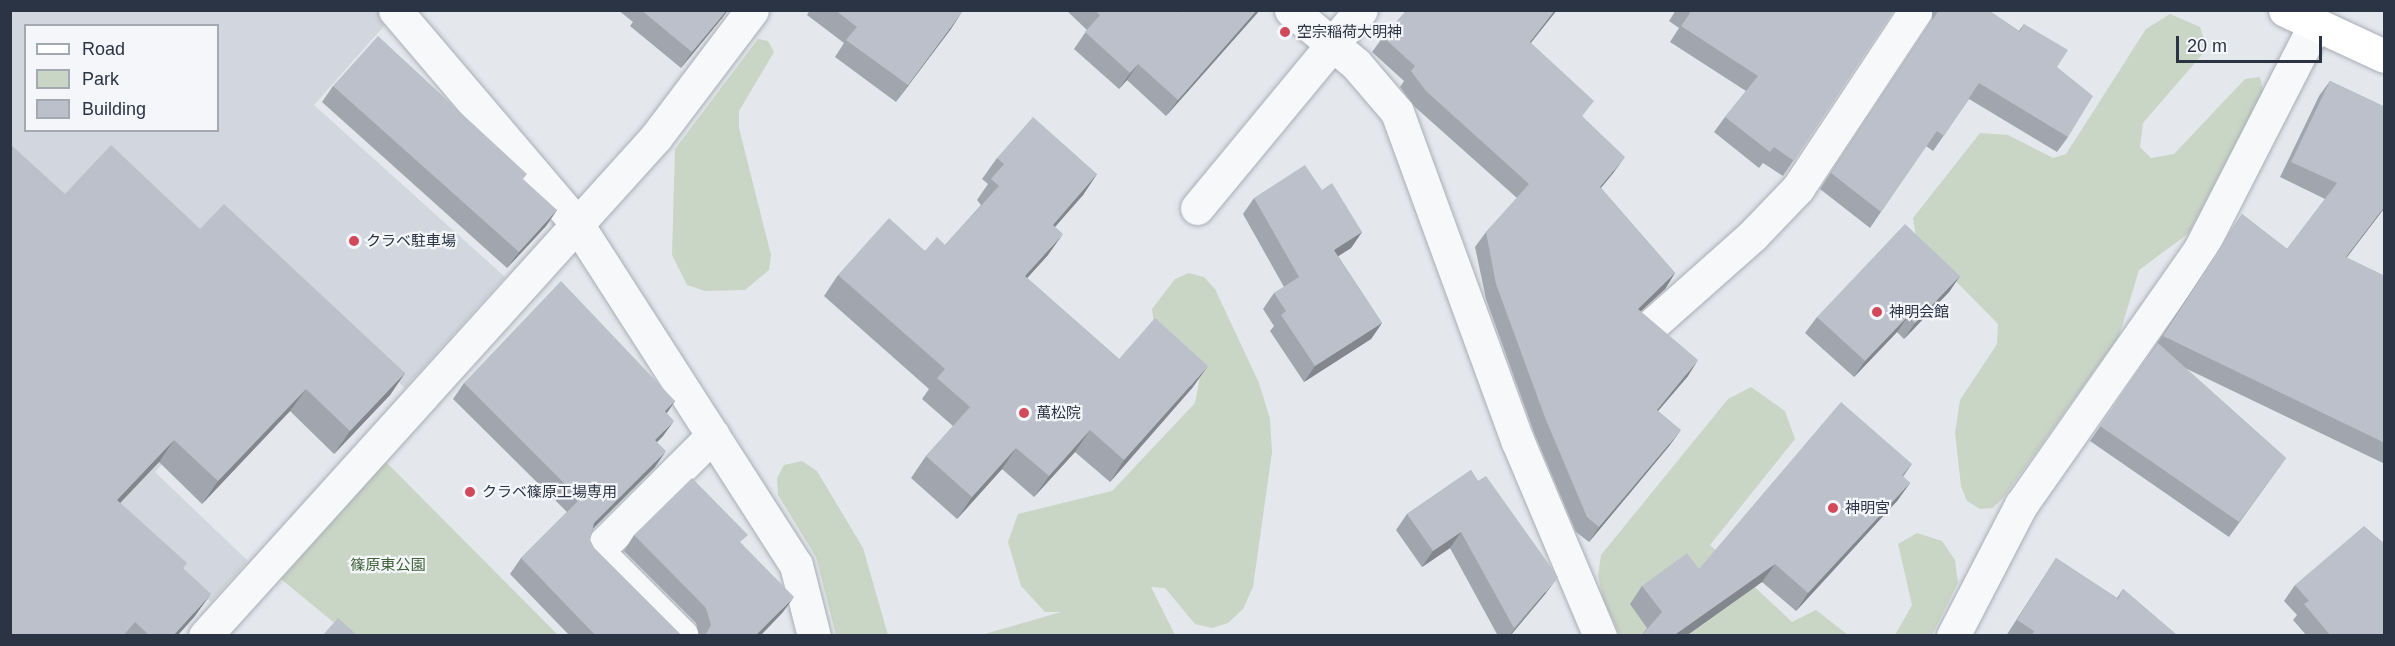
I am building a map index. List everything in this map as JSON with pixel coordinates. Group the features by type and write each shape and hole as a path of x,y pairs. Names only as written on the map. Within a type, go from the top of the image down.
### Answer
{"main road":[{"path":"2285,10 2385,56"}],"street":[{"path":"395,10 577,224 796,565 814,636"},
{"path":"205,636 685,102 752,10"},
{"path":"1291,10 1378,87 1410,141 1518,442 1600,636"},
{"path":"1197,208 1360,10"},
{"path":"1654,323 1753,235 1798,188 1916,10"},
{"path":"1953,636 2021,505 2199,250 2315,24"},
{"path":"682,636 597,550 714,435"}],"shaded area":[{"path":"10,11 385,11 391,18 314,105 505,277 405,388 274,269 260,362 155,472 248,561 211,602 156,552 11,635"}],"green space":[{"path":"2170,14 2200,27 2207,49 2143,123 2140,147 2151,158 2174,154 2245,79 2260,77 2263,91 2189,233 2139,270 2119,336 2003,498 1993,508 1980,509 1967,501 1961,486 1955,433 1960,400 1997,344 1998,324 1926,251 1916,237 1913,218 1980,133 2008,135 2053,158 2066,154 2146,29"},
{"path":"758,39 768,41 774,52 739,111 739,128 771,255 769,270 745,290 705,291 687,285 672,255 675,149"},
{"path":"1189,273 1204,277 1215,289 1259,383 1270,419 1272,452 1253,587 1243,609 1228,623 1212,628 1195,624 1165,588 1151,587 1175,635 978,636 1061,612 1045,612 1021,586 1008,542 1018,514 1112,491 1195,403 1200,377 1154,324 1152,309 1175,279"},
{"path":"1751,387 1785,411 1795,439 1710,545 1792,622 1816,610 1848,635 1620,635 1603,599 1598,576 1601,555 1728,399"},
{"path":"802,461 817,471 863,548 888,635 836,635 816,557 778,495 777,478 784,465"},
{"name":"篠原東公園","path":"386,462 558,635 349,635 281,579"},
{"path":"1917,533 1942,541 1955,560 1958,583 1932,635 1895,635 1912,605 1898,544"}],"building":[{"path":"641,10 727,10 692,52"},
{"path":"835,10 960,10 962,12 908,85 846,40 857,27"},
{"path":"1095,10 1179,10 1182,13 1184,10 1257,10 1178,100 1138,64 1130,73 1085,32 1100,15"},
{"path":"1407,10 1555,10 1530,42 1594,101 1582,116 1625,157 1600,187 1675,273 1638,309 1698,360 1657,410 1681,430 1599,527 1587,517 1546,420 1496,284 1486,232 1529,184 1426,91 1411,71 1415,66 1383,37"},
{"path":"1687,10 1894,10 1794,161 1774,147 1770,152 1725,117 1758,76 1681,26 1690,13"},
{"path":"1939,10 1988,10 2020,32 2024,24 2068,50 2057,67 2093,96 2068,137 1979,83 1944,136 1937,131 1881,212 1831,173"},
{"path":"378,36 527,174 523,179 557,210 519,252 333,86"},
{"path":"2330,81 2385,107 2385,206 2346,257 2385,276 2385,443 2163,336 2242,214 2287,249 2337,183 2291,162"},
{"path":"1033,117 1097,174 1053,225 1063,234 1025,276 1119,359 1155,318 1208,366 1124,460 1090,430 1049,476 1016,448 972,497 926,456 970,407 937,378 945,369 838,275 889,218 925,251 937,237 945,245 999,186 991,179 1004,164 997,158"},
{"path":"10,144 65,194 111,145 200,229 224,204 405,373 350,431 306,389 218,481 174,440 117,500 187,563 183,568 211,594 173,636 150,636 135,622 123,636 10,636"},
{"path":"1305,165 1322,190 1332,183 1362,232 1334,250 1382,323 1315,366 1281,315 1286,311 1274,293 1299,277 1254,198"},
{"name":"神明会館","path":"1905,224 1960,276 1915,323 1908,316 1865,361 1817,317"},
{"path":"561,281 675,401 665,411 674,421 655,440 666,451 594,523 590,540 594,548 680,634 685,636 596,636 521,558 580,499 464,383"},
{"path":"2158,343 2286,458 2239,522 2100,426"},
{"path":"1841,402 1912,464 1902,475 1910,483 1808,593 1775,564 1673,636 1641,636 1662,612 1642,586 1687,553 1699,569"},
{"path":"1471,470 1478,481 1486,476 1558,577 1514,628 1461,532 1433,551 1407,514"},
{"path":"692,478 748,535 740,542 794,597 755,636 703,636 711,625 706,608 634,535"},
{"path":"2364,526 2385,544 2385,636 2331,636 2304,604 2309,601 2295,585"},
{"path":"2056,558 2118,599 2123,589 2178,636 2031,636 2034,631 2017,620"},
{"path":"338,618 358,636 322,636"}],"place":[{"name":"空宗稲荷大明神","path":"1285,32"},
{"name":"クラベ駐車場","path":"354,241"},
{"name":"神明会館","path":"1877,312"},
{"name":"萬松院","path":"1024,413"},
{"name":"クラベ篠原工場専用","path":"470,492"},
{"name":"神明宮","path":"1833,508"}]}
